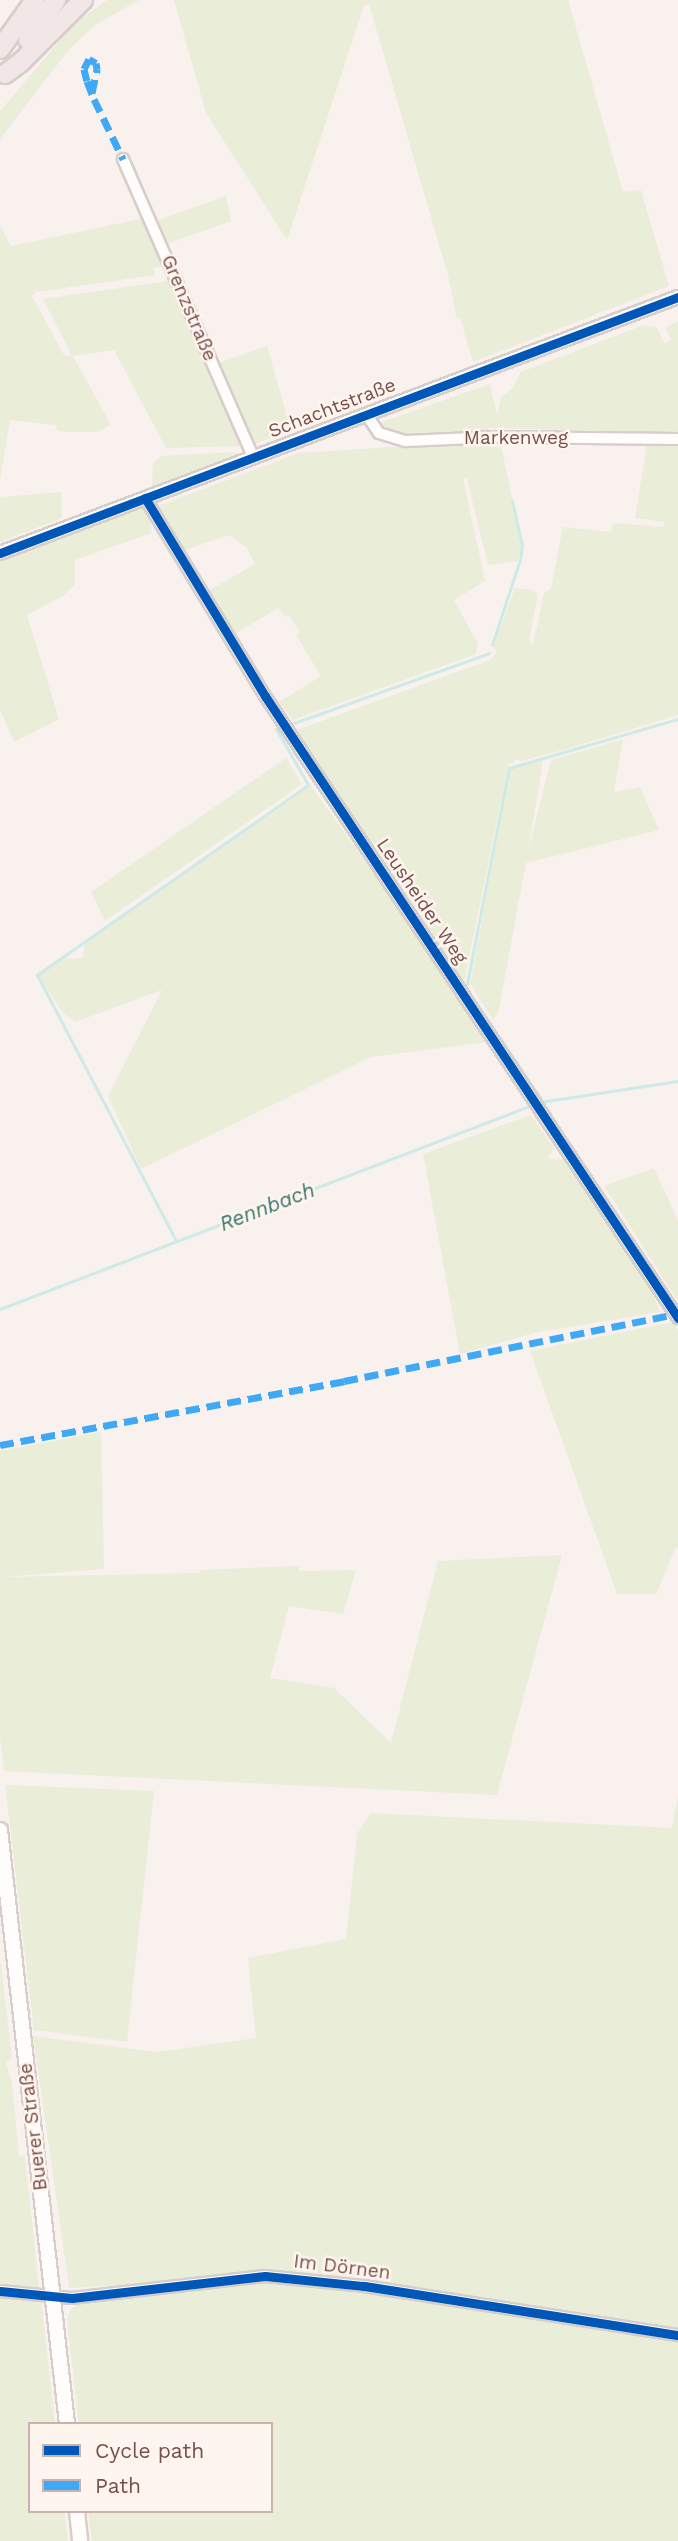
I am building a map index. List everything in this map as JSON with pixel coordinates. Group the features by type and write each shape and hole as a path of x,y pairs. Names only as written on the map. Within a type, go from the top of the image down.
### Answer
{"highway":[{"path":"0,49 35,0"},
{"path":"2,77 56,0"},
{"path":"2,77 21,62 83,0"}],"main road":[{"name":"Buerer Straße","path":"0,1830 67,2422"},
{"path":"77,2513 80,2541"}],"street":[{"name":"Grenzstraße","path":"123,159 253,457"},
{"name":"Schachtstraße","path":"0,554 678,297"},
{"name":"Markenweg","path":"366,414 379,433 406,441 495,437 678,439"},
{"name":"Leusheider Weg","path":"145,498 271,706 678,1318"},
{"name":"Im Dörnen","path":"0,2291 72,2298 265,2276 365,2286 678,2335"}],"green space":[{"path":"107,0 139,0 97,24 71,47 0,139 0,111 74,24"},
{"path":"174,0 568,0 623,192 641,190 669,286 473,362 460,318 457,320 449,279 369,4 364,6 287,240 206,113"},
{"path":"226,196 231,221 167,244 156,221"},
{"path":"145,218 168,265 154,268 155,275 36,292 32,296 64,355 72,356 43,299 169,281 175,285 241,437 240,446 166,448 114,350 73,356 111,425 98,432 70,432 57,431 56,425 10,420 0,480 0,225 11,246"},
{"path":"678,321 678,435 668,431 660,436 637,432 489,428 487,433 415,438 389,433 379,423 490,384 497,415 501,398 513,387 521,372 644,325 656,327 665,344 671,339 665,328"},
{"path":"267,346 291,430 252,445 218,363"},
{"path":"500,440 522,546 518,561 488,565 467,478 463,478 485,581 454,600 478,644 476,654 293,720 279,702 321,676 296,635 300,632 288,615 285,617 278,608 233,635 206,592 255,564 247,548 229,535 182,551 158,506 299,453"},
{"path":"647,444 678,444 678,715 567,749 521,761 515,759 514,764 509,763 464,982 294,731 490,660 497,652 493,647 515,588 533,590 538,594 529,640 533,645 544,593 551,588 563,527 611,532 613,523 663,527 665,522 635,518"},
{"path":"237,452 237,458 155,489 152,486 153,463 161,456"},
{"path":"61,492 62,518 0,542 0,497"},
{"path":"146,504 152,533 75,560 75,585 63,596 27,615 59,719 14,742 0,709 0,561"},
{"path":"623,739 614,792 640,787 659,830 526,863 498,1014 493,1020 470,984 510,769 543,760 528,852 551,760"},
{"path":"286,758 302,784 105,921 91,892"},
{"path":"311,786 370,868 486,1042 371,1057 141,1169 108,1096 162,990 75,1022 62,1012 38,975 61,959 83,958 85,942"},
{"path":"531,1115 554,1148 548,1159 570,1160 593,1204 654,1296 660,1312 538,1332 460,1354 423,1154"},
{"path":"654,1168 678,1221 678,1301 604,1186"},
{"path":"673,1322 678,1330 678,1548 675,1549 656,1594 617,1594 530,1351"},
{"path":"101,1432 104,1569 3,1577 199,1573 200,1570 299,1566 299,1571 356,1570 343,1614 289,1606 270,1678 334,1688 391,1743 438,1561 562,1555 497,1795 4,1771 0,1736 0,1451"},
{"path":"5,1785 154,1791 127,2042 34,2030"},
{"path":"678,1796 678,2541 92,2541 88,2513 273,2513 273,2422 79,2422 67,2320 71,2309 82,2302 252,2277 69,2288 33,2036 157,2052 256,2038 248,1958 346,1939 357,1834 370,1813 672,1828"},
{"path":"0,1957 12,2057 6,2063 12,2082 19,2155 25,2156 39,2288 0,2285"},
{"path":"0,2296 41,2300 55,2422 28,2422 28,2513 64,2513 68,2541 0,2541"}],"waterway":[{"path":"492,645 520,560 522,546 512,501"},
{"path":"294,723 489,653"},
{"path":"491,1025 466,989 509,768 678,719"},
{"path":"176,1241 37,975 308,785 276,729 281,727"},
{"path":"499,1036 542,1100"},
{"name":"Rennbach","path":"540,1102 678,1081"},
{"name":"Rennbach","path":"0,1309 532,1105"}],"marked path":[{"path":"92,93 97,69 96,63 89,59 84,69 87,81 94,99 123,159"},
{"path":"0,1445 344,1381 675,1314"}],"cycle path":[{"path":"0,553 678,297"},
{"path":"145,498 265,696 678,1318"},
{"path":"0,2291 72,2298 265,2276 364,2286 678,2335"}]}
